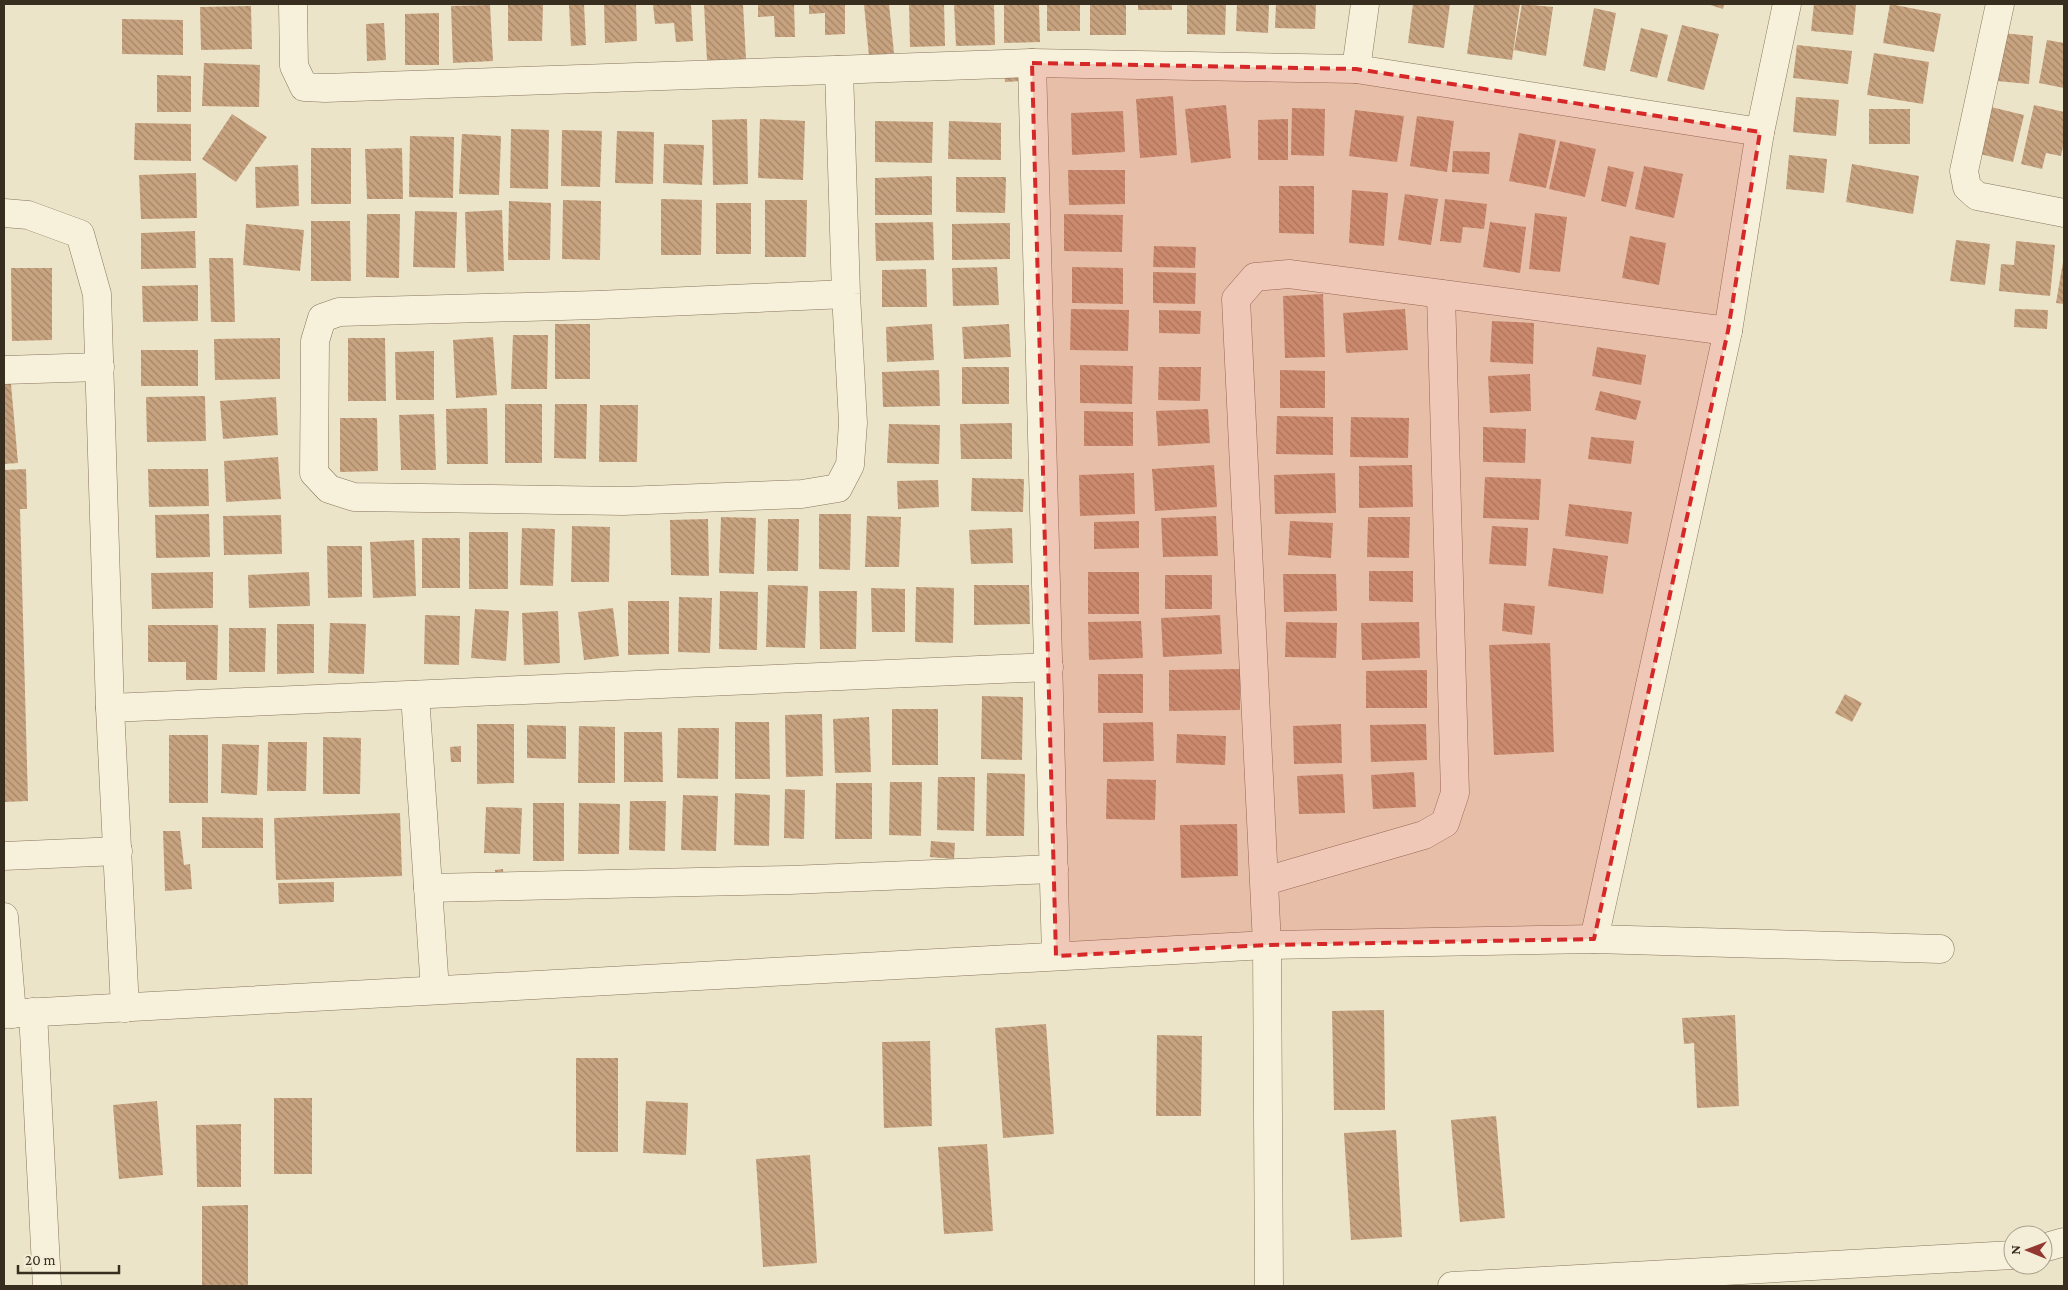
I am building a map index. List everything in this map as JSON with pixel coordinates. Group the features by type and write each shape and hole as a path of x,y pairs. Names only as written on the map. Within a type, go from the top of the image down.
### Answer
{"street":[{"path":"293,4 294,66 304,87 325,88 1032,63 1356,69 1760,132"},
{"path":"1356,69 1365,4"},
{"path":"1594,939 1728,331 1760,132 1787,4"},
{"path":"2000,4 1964,171 1967,187 1977,196 2064,214"},
{"path":"1032,63 1056,956"},
{"path":"839,70 846,294 853,423 850,464 838,488 802,494 623,501 354,497 329,489 314,473 315,341 322,318 339,312 597,305 846,294"},
{"path":"4,213 28,215 80,234 98,294 110,708 126,1008"},
{"path":"1269,1286 1267,945 1236,299 1255,276 1289,274 1728,331"},
{"path":"1264,881 1424,834 1445,823 1455,793 1441,294"},
{"path":"4,370 100,367"},
{"path":"110,708 1048,667"},
{"path":"415,695 435,990"},
{"path":"4,856 118,851"},
{"path":"428,888 790,880 1054,869"},
{"path":"4,917 47,1286"},
{"path":"16,1013 1267,945 1594,939 1940,949"},
{"path":"1452,1286 2003,1256"}],"highlighted area":[{"path":"1032,63 1356,69 1760,132 1728,331 1594,939 1267,945 1056,956"}],"building":[{"path":"508,4 543,4 542,41 508,41"},
{"path":"584,4 586,45 571,46 569,5"},
{"path":"604,4 636,4 637,41 605,43"},
{"path":"653,4 691,4 693,41 676,42 674,23 655,24"},
{"path":"704,4 743,4 746,59 707,61"},
{"path":"758,4 794,4 795,37 775,37 774,16 758,17"},
{"path":"809,4 845,4 845,34 825,35 825,13 809,14"},
{"path":"864,4 889,4 894,53 869,56"},
{"path":"909,4 944,4 945,46 910,47"},
{"path":"954,4 994,4 995,45 956,46"},
{"path":"1004,4 1039,4 1040,42 1004,43"},
{"path":"1047,4 1080,4 1080,31 1047,31"},
{"path":"1090,4 1126,4 1126,35 1090,35"},
{"path":"1138,4 1172,4 1172,10 1138,10"},
{"path":"1187,4 1226,4 1225,35 1187,34"},
{"path":"1237,4 1269,4 1268,33 1236,31"},
{"path":"1276,4 1316,4 1315,29 1275,28"},
{"path":"1413,4 1450,4 1444,48 1408,43"},
{"path":"1474,4 1520,4 1512,60 1467,54"},
{"path":"1522,4 1553,7 1546,56 1514,50"},
{"path":"1707,4 1724,4 1723,9"},
{"path":"1814,4 1856,5 1853,35 1811,31"},
{"path":"1890,4 1941,14 1934,52 1883,43"},
{"path":"490,5 493,61 453,63 451,6"},
{"path":"251,6 252,49 201,50 200,7"},
{"path":"1594,8 1616,13 1605,71 1583,66"},
{"path":"439,13 439,65 405,65 405,14"},
{"path":"122,19 183,20 183,55 122,54"},
{"path":"384,23 386,60 367,61 366,24"},
{"path":"1682,25 1719,34 1704,90 1667,81"},
{"path":"1641,28 1668,35 1657,78 1630,71"},
{"path":"2002,33 2033,36 2029,84 1997,81"},
{"path":"2047,40 2064,43 2064,88 2039,83"},
{"path":"1797,45 1852,51 1848,84 1793,78"},
{"path":"1874,53 1929,62 1923,104 1867,95"},
{"path":"204,63 260,65 259,107 202,106"},
{"path":"1025,69 1025,81 1005,82 1004,70"},
{"path":"157,75 191,76 191,112 157,112"},
{"path":"1173,96 1177,155 1140,158 1136,99"},
{"path":"1796,97 1839,100 1836,136 1793,132"},
{"path":"1226,105 1231,158 1191,163 1185,109"},
{"path":"2034,105 2064,112 2064,142 2061,156 2046,153 2042,169 2021,164"},
{"path":"1991,107 2024,115 2013,162 1980,154"},
{"path":"1292,108 1325,109 1324,156 1291,155"},
{"path":"1869,109 1910,109 1910,144 1869,144"},
{"path":"1355,110 1404,116 1397,162 1349,156"},
{"path":"1123,111 1125,152 1072,155 1071,113"},
{"path":"232,114 267,137 236,182 202,159"},
{"path":"1417,116 1454,121 1447,172 1410,166"},
{"path":"747,119 748,184 713,185 712,120"},
{"path":"760,119 805,121 803,180 758,178"},
{"path":"1288,119 1288,160 1258,160 1258,120"},
{"path":"875,121 933,122 932,163 875,162"},
{"path":"949,121 1001,123 1001,160 948,159"},
{"path":"135,123 191,124 191,161 134,160"},
{"path":"511,129 549,130 548,189 510,188"},
{"path":"562,130 602,131 600,187 561,186"},
{"path":"617,131 654,132 653,184 615,183"},
{"path":"1519,133 1556,140 1546,188 1509,181"},
{"path":"462,134 501,136 499,195 459,194"},
{"path":"410,136 454,137 453,198 409,197"},
{"path":"1560,141 1596,149 1585,197 1549,189"},
{"path":"664,144 704,145 702,185 663,183"},
{"path":"311,148 351,148 351,204 311,204"},
{"path":"402,148 403,199 367,199 365,149"},
{"path":"1453,151 1490,152 1489,174 1452,172"},
{"path":"1789,155 1827,159 1824,193 1786,189"},
{"path":"1852,164 1919,176 1913,214 1846,202"},
{"path":"298,165 299,206 256,208 255,167"},
{"path":"1608,166 1634,172 1626,207 1601,201"},
{"path":"1644,166 1683,174 1674,218 1635,209"},
{"path":"1068,170 1125,170 1125,204 1069,205"},
{"path":"196,173 197,218 141,219 139,175"},
{"path":"932,176 932,215 875,215 875,178"},
{"path":"956,177 1006,177 1005,213 956,212"},
{"path":"1279,186 1314,186 1314,234 1279,233"},
{"path":"1352,190 1388,193 1384,246 1349,243"},
{"path":"1405,194 1438,199 1431,245 1398,240"},
{"path":"661,199 702,200 701,255 661,255"},
{"path":"1445,199 1487,204 1484,229 1463,227 1461,243 1440,241"},
{"path":"563,200 601,201 600,260 562,259"},
{"path":"765,200 807,200 806,257 765,257"},
{"path":"509,201 551,203 550,260 508,260"},
{"path":"716,203 751,203 751,254 716,254"},
{"path":"502,210 504,271 467,272 465,212"},
{"path":"415,211 457,212 455,268 413,267"},
{"path":"1535,213 1567,217 1560,272 1529,269"},
{"path":"367,214 400,214 399,278 366,277"},
{"path":"1064,214 1123,215 1122,252 1064,251"},
{"path":"311,221 350,221 351,281 311,281"},
{"path":"933,222 934,260 876,261 875,223"},
{"path":"1490,222 1526,227 1520,273 1483,267"},
{"path":"1010,223 1010,259 952,260 952,224"},
{"path":"246,224 304,230 300,271 243,265"},
{"path":"195,231 196,268 141,269 141,233"},
{"path":"1630,236 1666,243 1659,285 1622,278"},
{"path":"1956,240 1990,244 1985,285 1950,281"},
{"path":"2016,241 2055,245 2050,296 1999,291 2001,264 2014,265"},
{"path":"1154,246 1196,247 1195,268 1153,267"},
{"path":"209,258 233,258 235,322 211,322"},
{"path":"2064,262 2064,304 2056,303"},
{"path":"997,267 999,305 953,306 952,268"},
{"path":"1072,267 1123,268 1123,304 1072,303"},
{"path":"11,268 52,268 52,340 12,341"},
{"path":"926,269 927,307 882,307 882,270"},
{"path":"1153,272 1196,273 1195,304 1153,303"},
{"path":"198,285 198,321 143,322 142,286"},
{"path":"1323,294 1325,357 1285,358 1283,296"},
{"path":"1071,309 1129,310 1128,351 1070,350"},
{"path":"1405,309 1408,350 1346,353 1343,313"},
{"path":"2015,309 2048,310 2047,329 2014,327"},
{"path":"1159,310 1201,311 1200,334 1159,333"},
{"path":"1492,321 1534,323 1533,364 1490,362"},
{"path":"555,324 590,324 590,379 555,379"},
{"path":"932,324 934,360 887,362 886,327"},
{"path":"1009,324 1011,357 964,359 962,327"},
{"path":"513,335 548,335 547,389 511,389"},
{"path":"493,337 497,395 456,398 453,340"},
{"path":"280,338 280,379 215,380 214,339"},
{"path":"348,338 385,338 386,401 348,401"},
{"path":"1597,347 1646,355 1641,385 1592,376"},
{"path":"141,350 198,350 198,386 141,386"},
{"path":"434,351 434,400 396,400 395,352"},
{"path":"1080,365 1133,366 1132,404 1080,403"},
{"path":"962,367 1009,367 1009,404 962,404"},
{"path":"1159,367 1201,367 1200,401 1158,400"},
{"path":"939,370 940,406 883,407 882,372"},
{"path":"1280,370 1325,371 1325,408 1280,408"},
{"path":"1530,374 1531,411 1490,413 1488,376"},
{"path":"4,384 11,384 18,463 4,464"},
{"path":"1600,391 1641,401 1636,420 1595,410"},
{"path":"205,396 206,441 147,442 146,397"},
{"path":"276,397 278,435 223,439 220,401"},
{"path":"505,404 542,404 542,463 505,463"},
{"path":"555,404 587,404 586,459 554,458"},
{"path":"600,405 638,405 637,462 599,462"},
{"path":"487,408 488,464 447,464 446,409"},
{"path":"1208,409 1210,443 1158,446 1156,411"},
{"path":"1084,411 1133,412 1133,446 1084,446"},
{"path":"434,414 436,470 401,470 399,415"},
{"path":"1277,416 1333,417 1333,455 1276,454"},
{"path":"1351,417 1409,418 1408,458 1350,457"},
{"path":"340,418 377,418 378,471 340,472"},
{"path":"1012,423 1012,459 961,459 960,424"},
{"path":"889,424 940,425 939,464 887,463"},
{"path":"1483,427 1526,429 1525,463 1483,462"},
{"path":"1591,437 1634,441 1631,464 1588,459"},
{"path":"278,457 281,499 226,502 224,461"},
{"path":"1214,465 1217,507 1155,511 1152,469"},
{"path":"1412,465 1413,507 1359,508 1359,466"},
{"path":"26,469 27,509 20,509 28,801 4,802 4,470"},
{"path":"148,469 208,469 209,506 149,507"},
{"path":"1134,473 1135,514 1080,516 1079,475"},
{"path":"1335,473 1336,513 1275,514 1274,475"},
{"path":"1485,477 1541,479 1539,520 1483,518"},
{"path":"972,478 1024,479 1023,512 971,511"},
{"path":"938,480 939,507 898,509 897,481"},
{"path":"1569,504 1632,512 1628,544 1565,536"},
{"path":"209,514 210,557 156,558 155,515"},
{"path":"819,514 851,514 850,570 819,569"},
{"path":"281,515 282,554 224,555 223,516"},
{"path":"867,516 901,517 899,567 865,567"},
{"path":"1216,516 1218,556 1163,557 1161,518"},
{"path":"721,517 756,518 754,574 719,573"},
{"path":"1368,517 1410,517 1409,558 1367,557"},
{"path":"708,519 709,576 671,575 670,520"},
{"path":"768,519 799,519 798,571 767,571"},
{"path":"1139,521 1139,548 1094,549 1094,522"},
{"path":"1290,521 1333,523 1331,558 1288,555"},
{"path":"572,526 610,527 609,582 571,582"},
{"path":"1492,526 1528,528 1526,566 1489,564"},
{"path":"522,528 555,529 553,586 520,585"},
{"path":"1012,528 1013,563 971,564 969,530"},
{"path":"469,532 508,532 508,589 469,589"},
{"path":"422,538 460,538 460,588 422,588"},
{"path":"414,540 416,596 373,598 370,542"},
{"path":"327,546 362,546 362,597 328,598"},
{"path":"1553,548 1608,556 1603,594 1548,586"},
{"path":"1369,571 1413,571 1413,602 1369,601"},
{"path":"213,572 213,608 152,609 151,573"},
{"path":"309,572 310,606 249,608 248,575"},
{"path":"1088,572 1139,572 1139,614 1088,614"},
{"path":"1283,574 1336,574 1337,611 1284,612"},
{"path":"1165,575 1212,575 1212,609 1165,609"},
{"path":"768,585 808,586 805,648 766,647"},
{"path":"974,585 1029,585 1030,624 974,625"},
{"path":"916,587 954,588 953,643 915,642"},
{"path":"871,588 905,589 905,632 872,632"},
{"path":"720,591 758,592 757,650 719,649"},
{"path":"819,591 857,591 856,649 820,649"},
{"path":"679,597 712,598 710,653 678,652"},
{"path":"628,601 669,601 669,654 628,655"},
{"path":"1504,603 1535,606 1532,635 1502,631"},
{"path":"613,608 619,656 584,660 578,612"},
{"path":"475,609 509,611 506,661 471,658"},
{"path":"558,611 560,663 524,665 522,613"},
{"path":"425,615 460,616 459,665 424,664"},
{"path":"1220,615 1222,654 1163,657 1161,618"},
{"path":"1141,621 1143,658 1089,660 1088,622"},
{"path":"1286,622 1337,623 1336,658 1285,657"},
{"path":"1419,622 1420,658 1362,660 1361,623"},
{"path":"330,623 366,624 364,674 328,673"},
{"path":"277,624 314,624 314,673 277,674"},
{"path":"148,625 218,625 217,680 186,680 186,662 148,662"},
{"path":"229,628 266,628 265,672 229,672"},
{"path":"1550,643 1554,752 1494,755 1489,645"},
{"path":"1240,669 1240,710 1169,711 1169,670"},
{"path":"1427,670 1427,708 1366,708 1366,671"},
{"path":"1098,674 1143,674 1143,713 1098,713"},
{"path":"1845,694 1862,703 1852,722 1835,713"},
{"path":"982,696 1023,697 1022,760 981,759"},
{"path":"892,709 938,709 938,765 892,765"},
{"path":"822,714 823,776 786,777 785,715"},
{"path":"869,717 871,772 835,773 833,719"},
{"path":"735,722 769,722 770,779 735,779"},
{"path":"1153,722 1154,761 1103,762 1103,723"},
{"path":"477,724 514,724 514,783 477,784"},
{"path":"1341,724 1342,763 1294,764 1293,726"},
{"path":"1426,724 1427,760 1371,762 1370,725"},
{"path":"527,725 566,726 566,759 527,758"},
{"path":"579,726 615,727 615,783 578,783"},
{"path":"678,728 719,728 718,779 677,778"},
{"path":"624,732 662,732 663,782 624,782"},
{"path":"1177,734 1226,736 1225,765 1176,763"},
{"path":"169,735 208,735 208,803 169,803"},
{"path":"323,737 361,738 360,794 323,794"},
{"path":"268,742 307,742 306,791 267,791"},
{"path":"222,744 259,745 257,795 221,793"},
{"path":"461,746 461,762 451,762 450,747"},
{"path":"1414,772 1416,807 1373,809 1371,775"},
{"path":"987,773 1025,774 1024,836 986,836"},
{"path":"1343,774 1345,813 1299,814 1297,776"},
{"path":"938,777 975,777 974,831 937,830"},
{"path":"1107,779 1156,780 1155,820 1106,819"},
{"path":"890,782 922,782 921,836 889,835"},
{"path":"836,783 872,783 872,839 835,839"},
{"path":"785,789 805,790 804,839 784,838"},
{"path":"735,793 770,795 769,846 734,845"},
{"path":"683,795 718,796 716,851 681,850"},
{"path":"630,801 666,801 665,851 629,850"},
{"path":"533,803 564,803 564,861 533,861"},
{"path":"579,803 620,804 619,854 578,854"},
{"path":"486,807 522,808 520,854 484,853"},
{"path":"400,813 402,876 276,880 274,818"},
{"path":"202,817 263,818 263,848 202,848"},
{"path":"1237,824 1238,876 1181,878 1180,825"},
{"path":"163,831 180,831 184,865 190,864 192,889 165,891"},
{"path":"931,841 955,843 954,859 930,857"},
{"path":"503,869 504,883 496,884 495,870"},
{"path":"334,882 334,902 279,904 278,883"},
{"path":"1384,1010 1385,1110 1334,1110 1332,1011"},
{"path":"1735,1015 1739,1106 1697,1108 1694,1043 1684,1044 1682,1018"},
{"path":"1046,1024 1054,1134 1003,1138 995,1028"},
{"path":"1157,1035 1202,1036 1201,1116 1156,1116"},
{"path":"930,1041 932,1126 884,1128 882,1042"},
{"path":"576,1058 618,1058 618,1152 576,1152"},
{"path":"274,1098 312,1098 312,1174 274,1174"},
{"path":"157,1101 163,1175 119,1179 113,1105"},
{"path":"646,1101 688,1103 686,1155 643,1153"},
{"path":"1496,1116 1505,1218 1460,1222 1451,1120"},
{"path":"241,1124 241,1187 197,1187 196,1125"},
{"path":"1396,1130 1402,1237 1351,1240 1344,1133"},
{"path":"987,1144 993,1231 944,1234 938,1147"},
{"path":"810,1155 817,1263 763,1267 756,1159"},
{"path":"248,1205 248,1286 202,1286 202,1206"}]}
